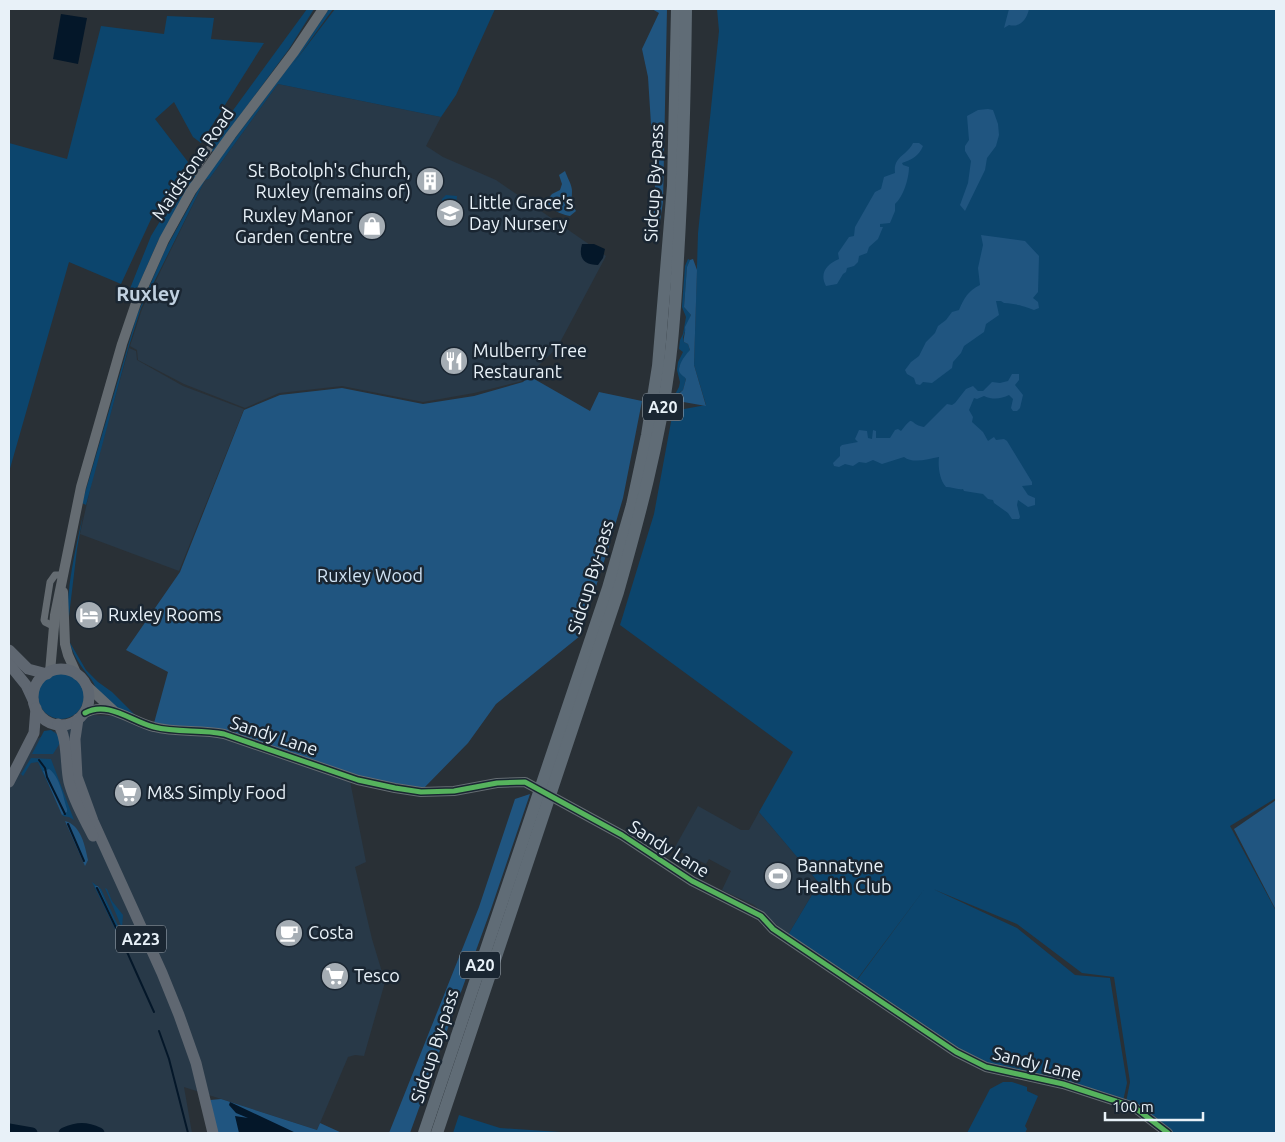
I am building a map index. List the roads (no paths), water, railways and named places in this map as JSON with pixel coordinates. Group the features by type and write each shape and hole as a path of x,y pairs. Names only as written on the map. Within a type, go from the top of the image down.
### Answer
{"highway":[{"name":"Sidcup By-pass","path":"436,1133 608,588 632,505 647,435 658,366 672,195 677,9"},
{"name":"Sidcup By-pass","path":"424,1133 446,1064 618,592 642,508 658,438 669,367 676,288 683,183 686,9"},
{"name":"A20","path":"417,1133 446,1064"}],"main road":[{"path":"9,650 28,670 48,673 63,669 77,675 86,684 89,696 81,716 66,723 44,726 34,733"},
{"path":"9,664 26,685 42,716 57,724"},
{"path":"9,782 34,733 36,685 48,673"},
{"name":"A223","path":"81,716 74,739 77,777 90,823 102,848 102,854 172,997 170,1003 196,1063 213,1133"},
{"name":"A223","path":"57,724 63,737 69,781 74,800 90,823 135,913 140,932 176,1016 207,1133"},
{"name":"A223","path":"185,1034 202,1101 200,1103"}],"street":[{"name":"Maidstone Road","path":"48,673 53,626 81,487 122,344 136,303 164,240 201,177 294,52 323,9"},
{"path":"201,177 195,171 209,149"},
{"name":"Maidstone Road","path":"62,581 65,644 77,675"},
{"name":"Sandy Lane","path":"86,684 113,710"},
{"name":"Sandy Lane","path":"81,716 96,708 113,710 156,728 210,731 239,738 358,780 421,792 454,791 497,783 525,782 622,835 692,881 761,916 773,929 956,1052 986,1067 1063,1084 1134,1107 1168,1133"}],"waterway":[{"path":"39,760 45,768 47,777 65,814"},
{"path":"68,824 84,861"},
{"path":"97,888 117,930"},
{"path":"123,943 154,1012"},
{"path":"159,1031 169,1059 188,1133"},
{"path":"64,1133 82,1128 99,1133"},
{"path":"9,1129 32,1133"}],"place":[{"name":"St Botolph's Church, Ruxley (remains of)","path":"430,181"},
{"name":"Little Grace's Day Nursery","path":"450,213"},
{"name":"Ruxley Manor Garden Centre","path":"372,226"},
{"name":"Mulberry Tree Restaurant","path":"454,361"},
{"name":"Ruxley Rooms","path":"89,615"},
{"name":"M&S Simply Food","path":"128,793"},
{"name":"Bannatyne Health Club","path":"778,876"},
{"name":"Costa","path":"289,933"},
{"name":"Tesco","path":"335,976"}],"district":[{"name":"Ruxley","path":"148,294"}],"park label":[{"name":"Ruxley Wood","path":"370,576"}]}
